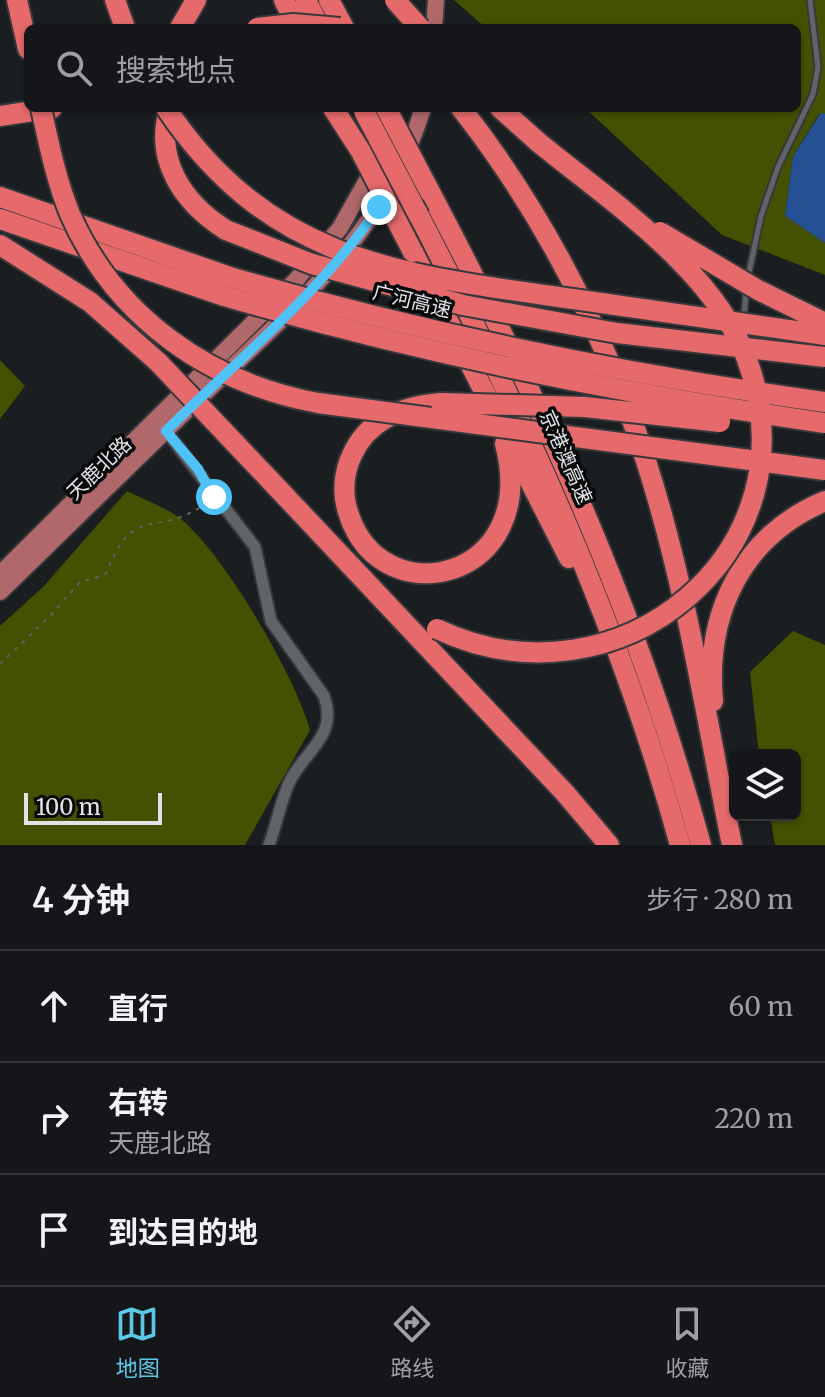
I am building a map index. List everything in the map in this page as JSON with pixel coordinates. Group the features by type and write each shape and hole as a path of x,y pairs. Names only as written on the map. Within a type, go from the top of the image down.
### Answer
{"highway":[{"path":"17,0 24,31"},
{"path":"115,0 124,24"},
{"path":"182,24 196,0"},
{"path":"284,0 296,24"},
{"path":"306,0 318,24"},
{"path":"329,0 340,24"},
{"path":"395,0 416,24"},
{"path":"9,116 30,112"},
{"path":"43,112 62,194 79,233 102,270 129,304 161,334 196,359 235,379 275,394 318,403 825,470"},
{"path":"168,112 165,142 172,173 190,201 226,230 312,264 463,305 617,333 825,357"},
{"path":"171,112 204,157 259,205 321,244 366,262 437,280 825,335"},
{"path":"338,112 578,575 639,739 668,800"},
{"name":"京港澳高速","path":"365,112 515,404 566,515 611,628 680,845"},
{"name":"京港澳高速","path":"388,112 534,395 585,507 651,678 701,845"},
{"path":"464,112 518,187 561,262 600,339 632,420 669,545 732,845"},
{"path":"347,562 380,592 437,629 488,648 525,654 579,651 631,635 678,606 710,574 735,536 754,485 760,440 756,395 743,351 722,310 666,250 504,112"},
{"path":"538,142 608,196 681,246 825,323"},
{"name":"广河高速","path":"0,197 132,256 292,316 444,355 638,395 825,423"},
{"name":"广河高速","path":"0,219 132,256 448,335 641,374 825,402"},
{"path":"0,245 90,302 158,362 507,732 609,845"},
{"path":"495,414 511,482 504,524 492,543 467,563 436,572 414,572 384,560 360,538 347,508 345,476 357,445 379,422 408,407 441,403 537,404 632,411 825,437"},
{"path":"732,845 711,680 712,648 720,612 738,572 758,547 782,525 825,501"}],"main road":[{"path":"408,24 409,0"},
{"path":"434,24 436,0"},
{"name":"天鹿北路","path":"0,592 166,431 240,336 340,228 371,174 394,112"},
{"name":"天鹿北路","path":"0,574 205,382 254,348 341,256 394,186 422,112"},
{"path":"240,336 254,348"}],"street":[{"path":"166,431 255,547 271,621 324,696 329,709 326,733 290,781 269,845"}],"lane":[{"path":"744,320 750,259 761,216 778,167 813,94 818,67 810,0"}],"path":[{"path":"0,664 79,583 106,574 117,546 129,531 144,524 174,522 214,497"}],"green space":[{"path":"454,0 825,0 825,113 819,114 793,156 785,215 825,243 825,275 722,235 589,112 801,112 801,24 481,24"},
{"path":"0,360 25,386 0,419"},
{"path":"127,491 177,516 214,555 273,647 290,679 310,730 245,845 0,845 0,626 44,586"},
{"path":"793,631 825,645 825,845 775,845 771,821 801,821 801,749 758,749 750,672"}],"water":[{"path":"825,113 825,243 785,216 793,156 820,114"}],"route":[{"path":"214,497 198,469 166,431 325,275 379,207"}]}
